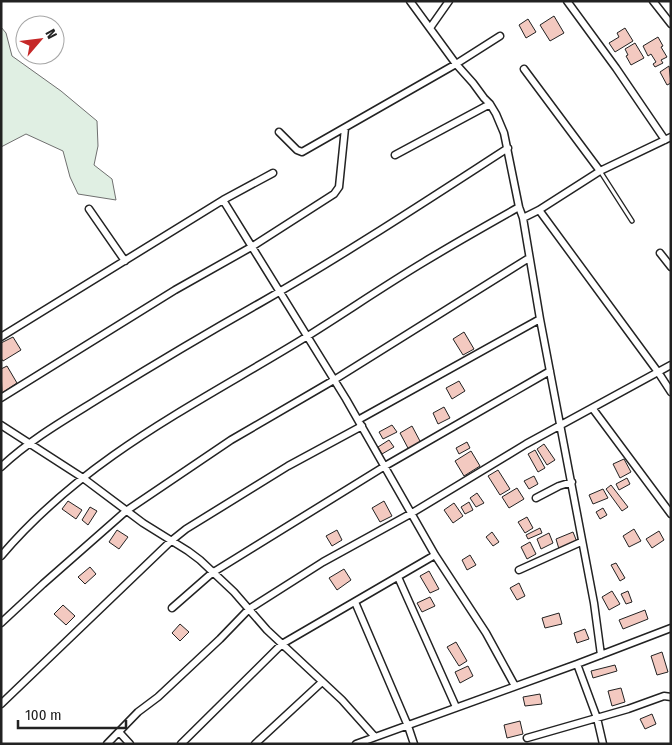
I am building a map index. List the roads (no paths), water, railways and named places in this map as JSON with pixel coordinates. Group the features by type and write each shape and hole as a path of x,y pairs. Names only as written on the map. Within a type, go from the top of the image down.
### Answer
{"street":[{"path":"410,1 456,64 490,104 504,133 519,206 524,218 540,319 572,482 581,542 594,602 601,655"},
{"path":"430,28 448,1"},
{"path":"524,218 600,171 668,138 567,1"},
{"path":"653,1 671,24"},
{"path":"279,132 297,150 302,152 456,64 500,36"},
{"path":"524,69 600,171"},
{"path":"395,155 490,104"},
{"path":"1,398 167,295 253,246 334,194 339,187 345,128"},
{"path":"1,467 53,427 187,344 280,292 400,218 508,148"},
{"path":"1,337 223,200 273,173"},
{"path":"223,200 360,423 435,554 486,633 514,686"},
{"path":"1,556 39,515 125,446 307,336 424,262 519,206"},
{"path":"89,209 125,261"},
{"path":"539,210 671,392"},
{"path":"660,253 671,268"},
{"path":"1,623 126,511 231,440 334,380 530,258"},
{"path":"1,704 171,540 204,517 288,466 540,319"},
{"path":"107,744 138,712 150,704 220,639 249,609 358,541 412,513 526,444 671,366"},
{"path":"172,608 212,572 385,466 550,371"},
{"path":"593,408 671,514"},
{"path":"1,425 83,478 126,511 200,560 225,582 282,644 342,700 374,737"},
{"path":"536,498 559,486 572,482"},
{"path":"520,570 581,542"},
{"path":"181,744 282,644 435,554"},
{"path":"398,576 456,707"},
{"path":"354,602 414,744"},
{"path":"356,744 671,628"},
{"path":"577,664 597,718 603,744"},
{"path":"255,744 322,682"},
{"path":"527,738 628,709 664,696 671,697"},
{"path":"119,732 130,744"}],"lane":[{"path":"600,171 632,221"}]}
